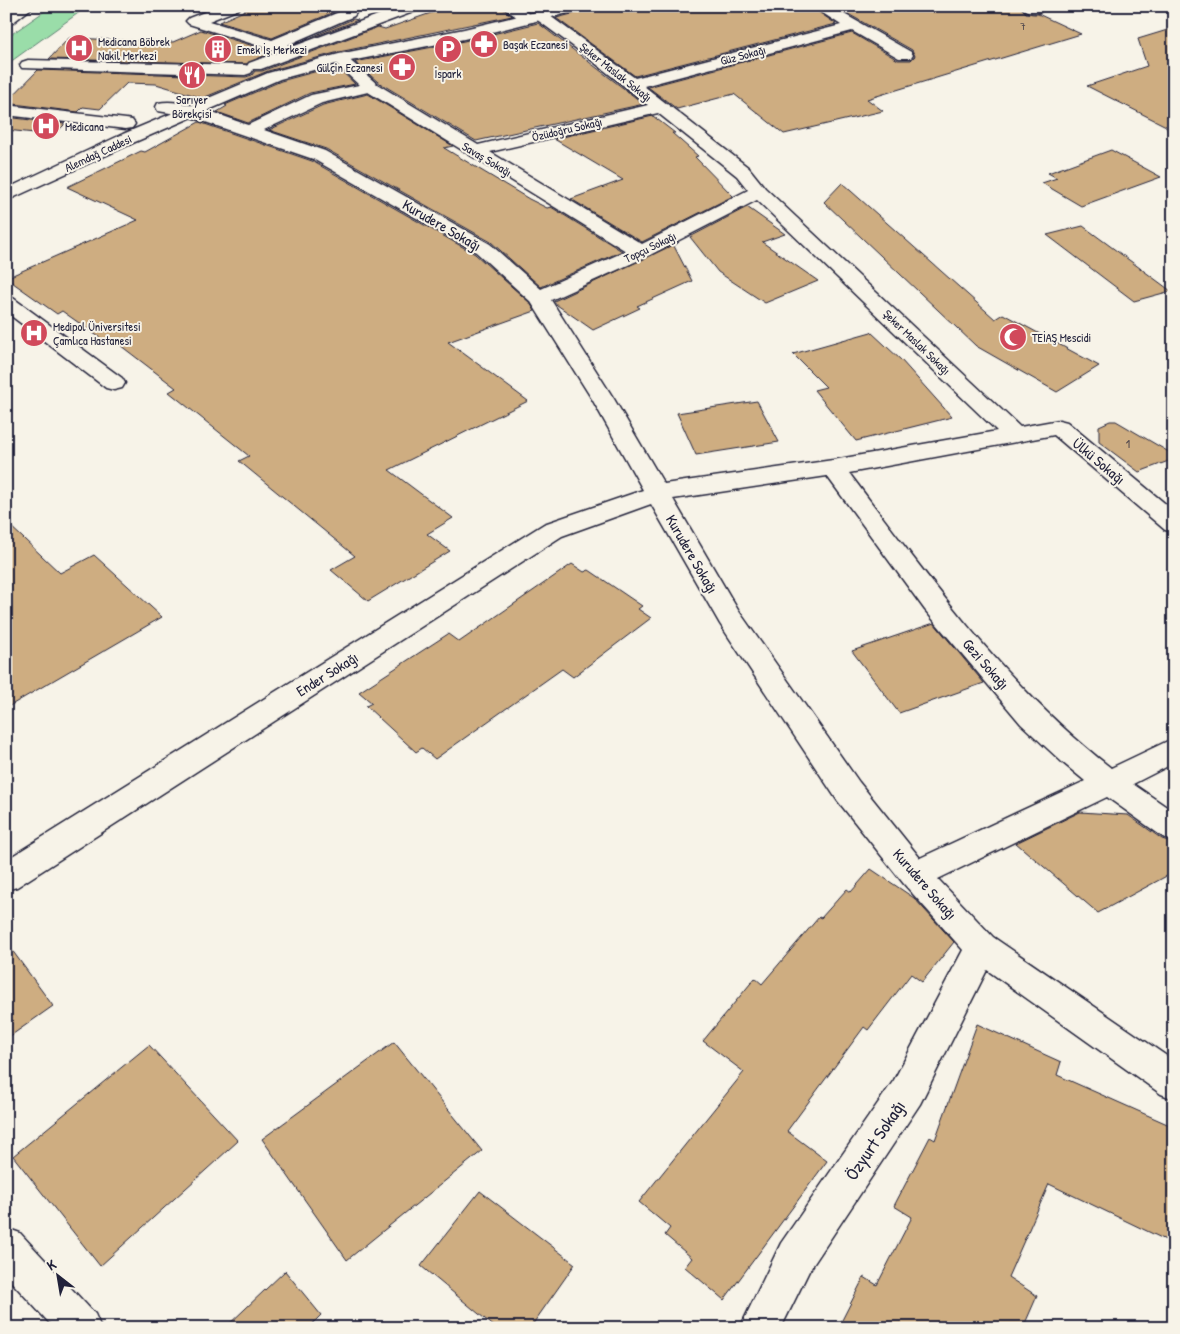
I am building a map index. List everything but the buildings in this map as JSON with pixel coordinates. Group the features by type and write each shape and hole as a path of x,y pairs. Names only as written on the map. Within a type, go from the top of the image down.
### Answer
{"main road":[{"path":"6,22 27,6"},
{"path":"234,6 194,21 292,51"},
{"path":"206,87 292,51 416,6"},
{"name":"Şeker Maslak Sokağı","path":"509,6 534,17 632,84 743,172 760,192 1015,435"},
{"name":"Alemdağ Caddesi","path":"6,196 191,102 274,76 339,59 579,6"},
{"path":"820,6 905,55"},
{"path":"273,45 346,9 360,27"},
{"name":"Güz Sokağı","path":"632,84 854,26"},
{"path":"360,27 358,32 362,42 369,45 391,48"},
{"name":"Savaş Sokağı","path":"309,45 320,44 337,48 341,53 339,59 371,87 641,252"},
{"path":"28,65 246,70"},
{"path":"249,131 317,99 371,87"},
{"name":"Kurudere Sokağı","path":"164,106 191,102 249,131 319,155 483,248 539,298 603,399 729,618 848,791 915,875 981,947 1174,1082"},
{"name":"Alemdağ Caddesi","path":"6,180 164,106"},
{"name":"Özüdoğru Sokağı","path":"474,151 661,107"},
{"path":"6,110 126,124"},
{"name":"Topçu Sokağı","path":"539,298 641,252 760,192"},
{"path":"6,302 114,383"},
{"name":"Ülkü Sokağı","path":"1015,435 1059,427 1174,524"},
{"path":"658,493 833,468 1015,435"},
{"name":"Gezi Sokağı","path":"833,468 934,603 1030,716 1109,784 1174,828"},
{"name":"Ender Sokağı","path":"6,877 553,530 658,493"},
{"path":"915,875 1109,784 1174,749"},
{"name":"Özyurt Sokağı","path":"760,1328 795,1257 907,1092 981,947"},
{"path":"6,1247 81,1328"}],"green space":[{"path":"52,6 88,6 6,65 6,38"}],"place":[{"name":"Başak Eczanesi","path":"484,44"},
{"name":"Medicana Böbrek Nakil Merkezi","path":"79,48"},
{"name":"Emek İş Merkezi","path":"218,49"},
{"name":"İspark","path":"448,49"},
{"name":"Gülçin Eczanesi","path":"402,67"},
{"name":"Sarıyer Börekçisi","path":"192,75"},
{"name":"Medicana","path":"46,126"},
{"name":"Medipol Üniversitesi Çamlıca Hastanesi","path":"34,333"},
{"name":"TEİAŞ Mescidi","path":"1013,337"}]}
